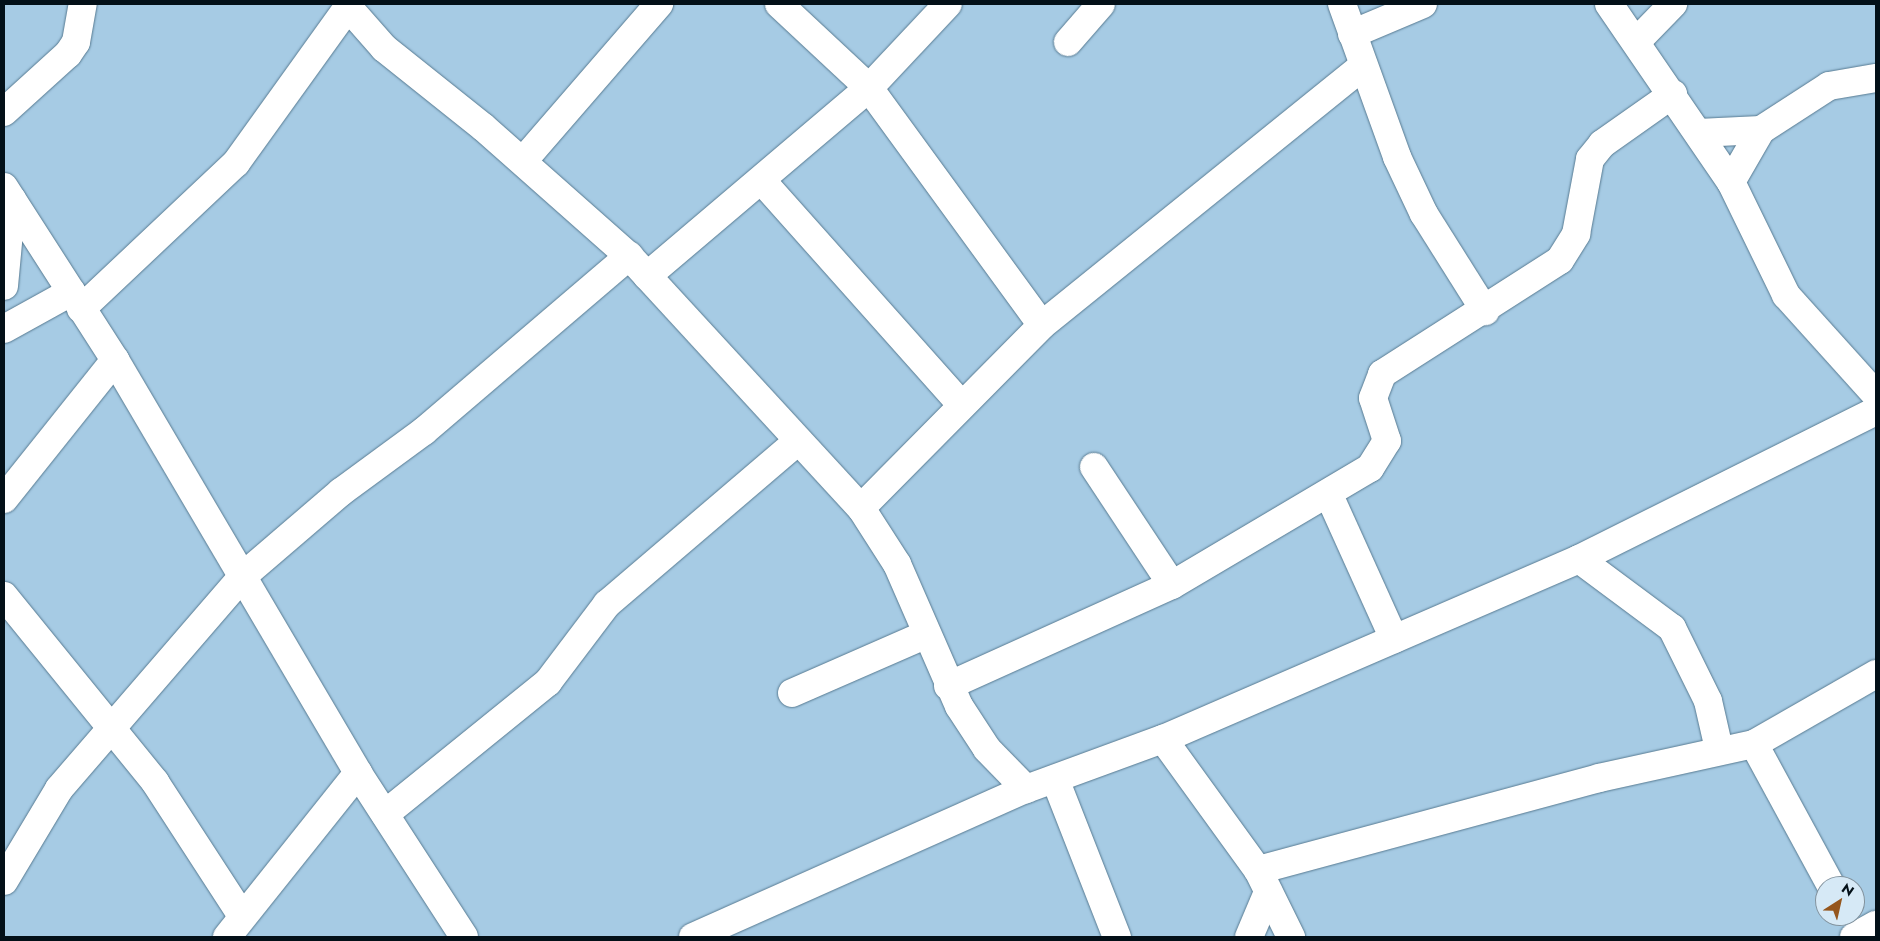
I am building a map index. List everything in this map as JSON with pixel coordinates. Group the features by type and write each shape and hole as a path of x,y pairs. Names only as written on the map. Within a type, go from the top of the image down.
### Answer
{"street":[{"path":"4,112 68,54 76,42 83,4"},
{"path":"523,161 659,4"},
{"path":"779,4 869,88 1042,324"},
{"path":"647,276 763,182 869,88 948,4"},
{"path":"1068,42 1101,4"},
{"path":"1342,4 1363,66 1424,214 1485,311"},
{"path":"1352,34 1423,4"},
{"path":"1609,4 1638,41 1731,182 1786,295 1876,395"},
{"path":"1638,41 1674,4"},
{"path":"4,329 76,301 236,163 349,5 395,57 523,161 629,256 797,442 861,508 897,564 948,686 987,749 1026,789"},
{"path":"861,508 961,404 1042,324 1363,66"},
{"path":"1731,182 1761,130 1829,86 1876,78"},
{"path":"948,686 1172,585 1330,495 1370,468 1386,450 1388,434 1373,398 1382,374 1485,311 1570,250 1590,159 1602,144 1673,94"},
{"path":"1698,133 1761,130"},
{"path":"763,182 961,404"},
{"path":"8,193 115,360 358,773 464,937"},
{"path":"4,286 8,193"},
{"path":"4,881 59,789 243,576 342,492 424,431 629,256"},
{"path":"4,499 115,360"},
{"path":"693,937 1026,789 1164,739 1578,559 1876,411"},
{"path":"385,814 548,682 607,604 797,442"},
{"path":"1094,467 1172,585"},
{"path":"1330,495 1394,639"},
{"path":"1578,559 1672,628 1708,701 1719,749"},
{"path":"4,596 113,726 235,927 358,773"},
{"path":"792,694 927,634"},
{"path":"1263,881 1406,827 1719,749 1754,744 1876,674"},
{"path":"1164,739 1263,881 1291,937"},
{"path":"1754,744 1826,876"},
{"path":"1055,779 1117,937"},
{"path":"1249,937 1263,881"}]}
